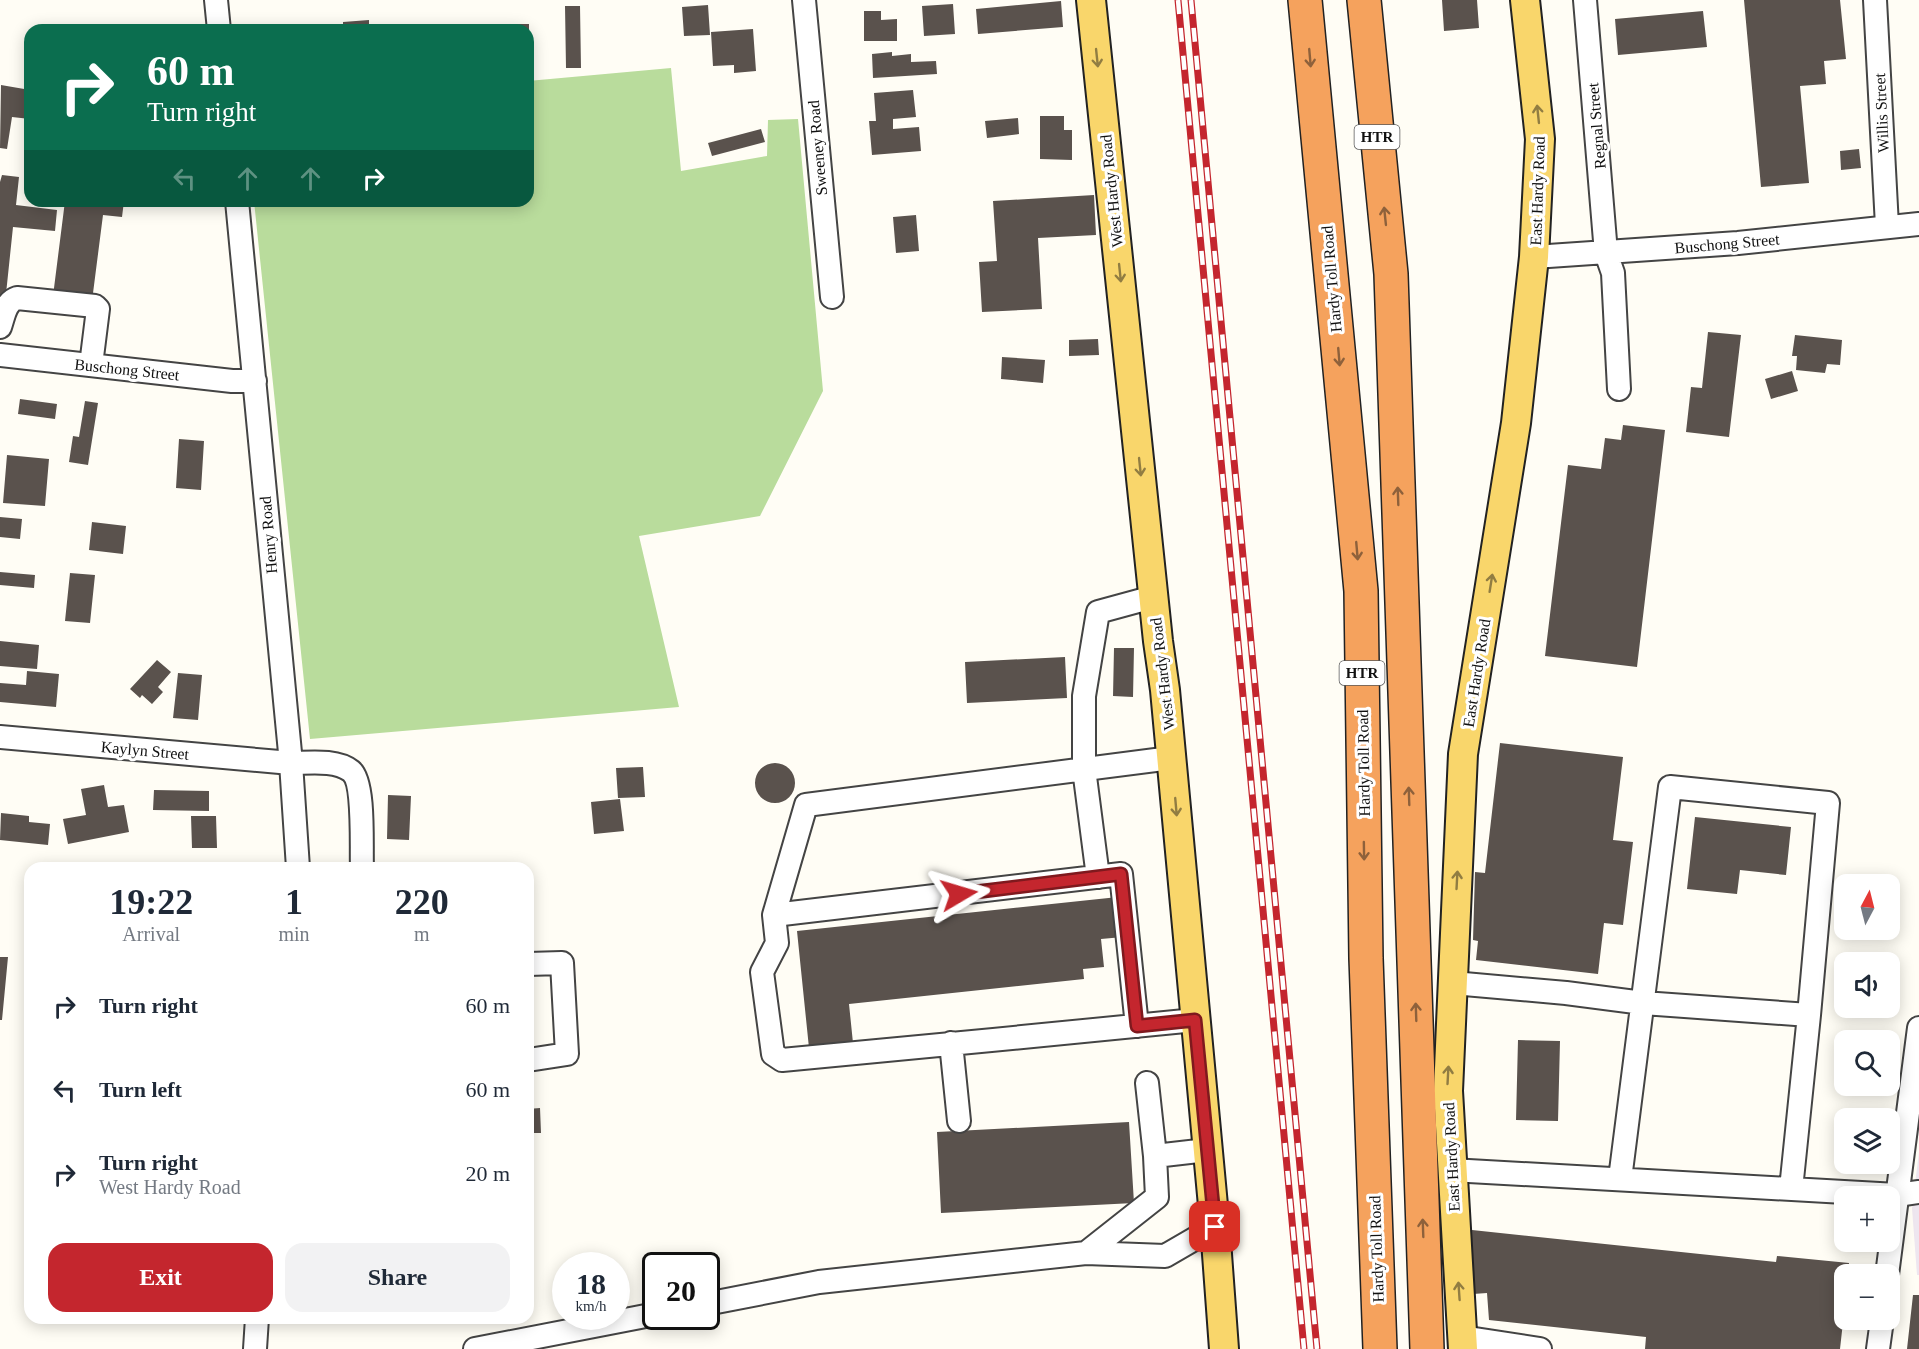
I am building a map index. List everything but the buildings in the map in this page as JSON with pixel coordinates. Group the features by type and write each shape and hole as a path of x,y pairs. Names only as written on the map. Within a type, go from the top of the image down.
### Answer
{"highway":[{"name":"Hardy Toll Road","path":"1305,0 1361,591 1366,970 1380,1349"},
{"name":"HTR","path":"1364,0 1391,274 1426,1349"}],"main road":[{"name":"West Hardy Road","path":"1091,0 1171,758 1215,1227 1224,1349"},
{"name":"East Hardy Road","path":"1462,1343 1448,1091 1452,982 1463,754 1516,423 1534,256 1540,139 1525,0"}],"street":[{"path":"216,0 218,24"},
{"name":"Sweeney Road","path":"804,0 832,297"},
{"name":"Regnal Street","path":"1586,0 1606,253 1613,273 1619,388"},
{"name":"Willis Street","path":"1875,0 1887,226"},
{"name":"Henry Road","path":"238,207 291,762 298,862"},
{"name":"Buschong Street","path":"1534,256 1738,243 1919,224"},
{"path":"0,327 10,300 17,298 98,307 91,365"},
{"name":"Buschong Street","path":"0,355 232,381 255,381"},
{"path":"1098,877 1084,769 1084,696 1098,612 1153,597"},
{"name":"Kaylyn Street","path":"0,737 337,765 352,772 360,785 362,862"},
{"path":"1171,758 806,805 774,915 777,943 762,972 773,1054 782,1060 1195,1020"},
{"path":"1620,1179 1670,787 1828,803 1791,1189"},
{"path":"774,915 1121,874 1137,1026"},
{"path":"534,964 562,963 567,1054 534,1059"},
{"path":"1452,982 1643,1003 1809,1014"},
{"path":"1898,1186 1919,1028"},
{"path":"951,1043 959,1121"},
{"path":"1086,1253 1157,1197 1155,1156 1146,1083"},
{"path":"1155,1156 1208,1150"},
{"path":"1451,1170 1834,1191"},
{"path":"1900,1195 1919,1192"},
{"path":"720,1301 819,1282 1086,1253 1166,1256 1215,1227"},
{"path":"475,1349 642,1317"},
{"path":"255,1349 257,1324"},
{"path":"1878,1349 1881,1330"},
{"path":"1462,1343 1528,1348"}],"shaded area":[{"path":"1919,1152 1919,1275 1917,1275 1912,1208"}],"green space":[{"path":"671,68 681,171 767,156 768,120 798,119 823,391 760,516 639,536 679,707 310,739 255,207 534,207 534,80"}],"railway":[{"path":"1178,0 1304,1349"},
{"path":"1191,0 1317,1349"}],"route":[{"path":"959,894 1121,874 1137,1026 1195,1020 1215,1227"}]}
